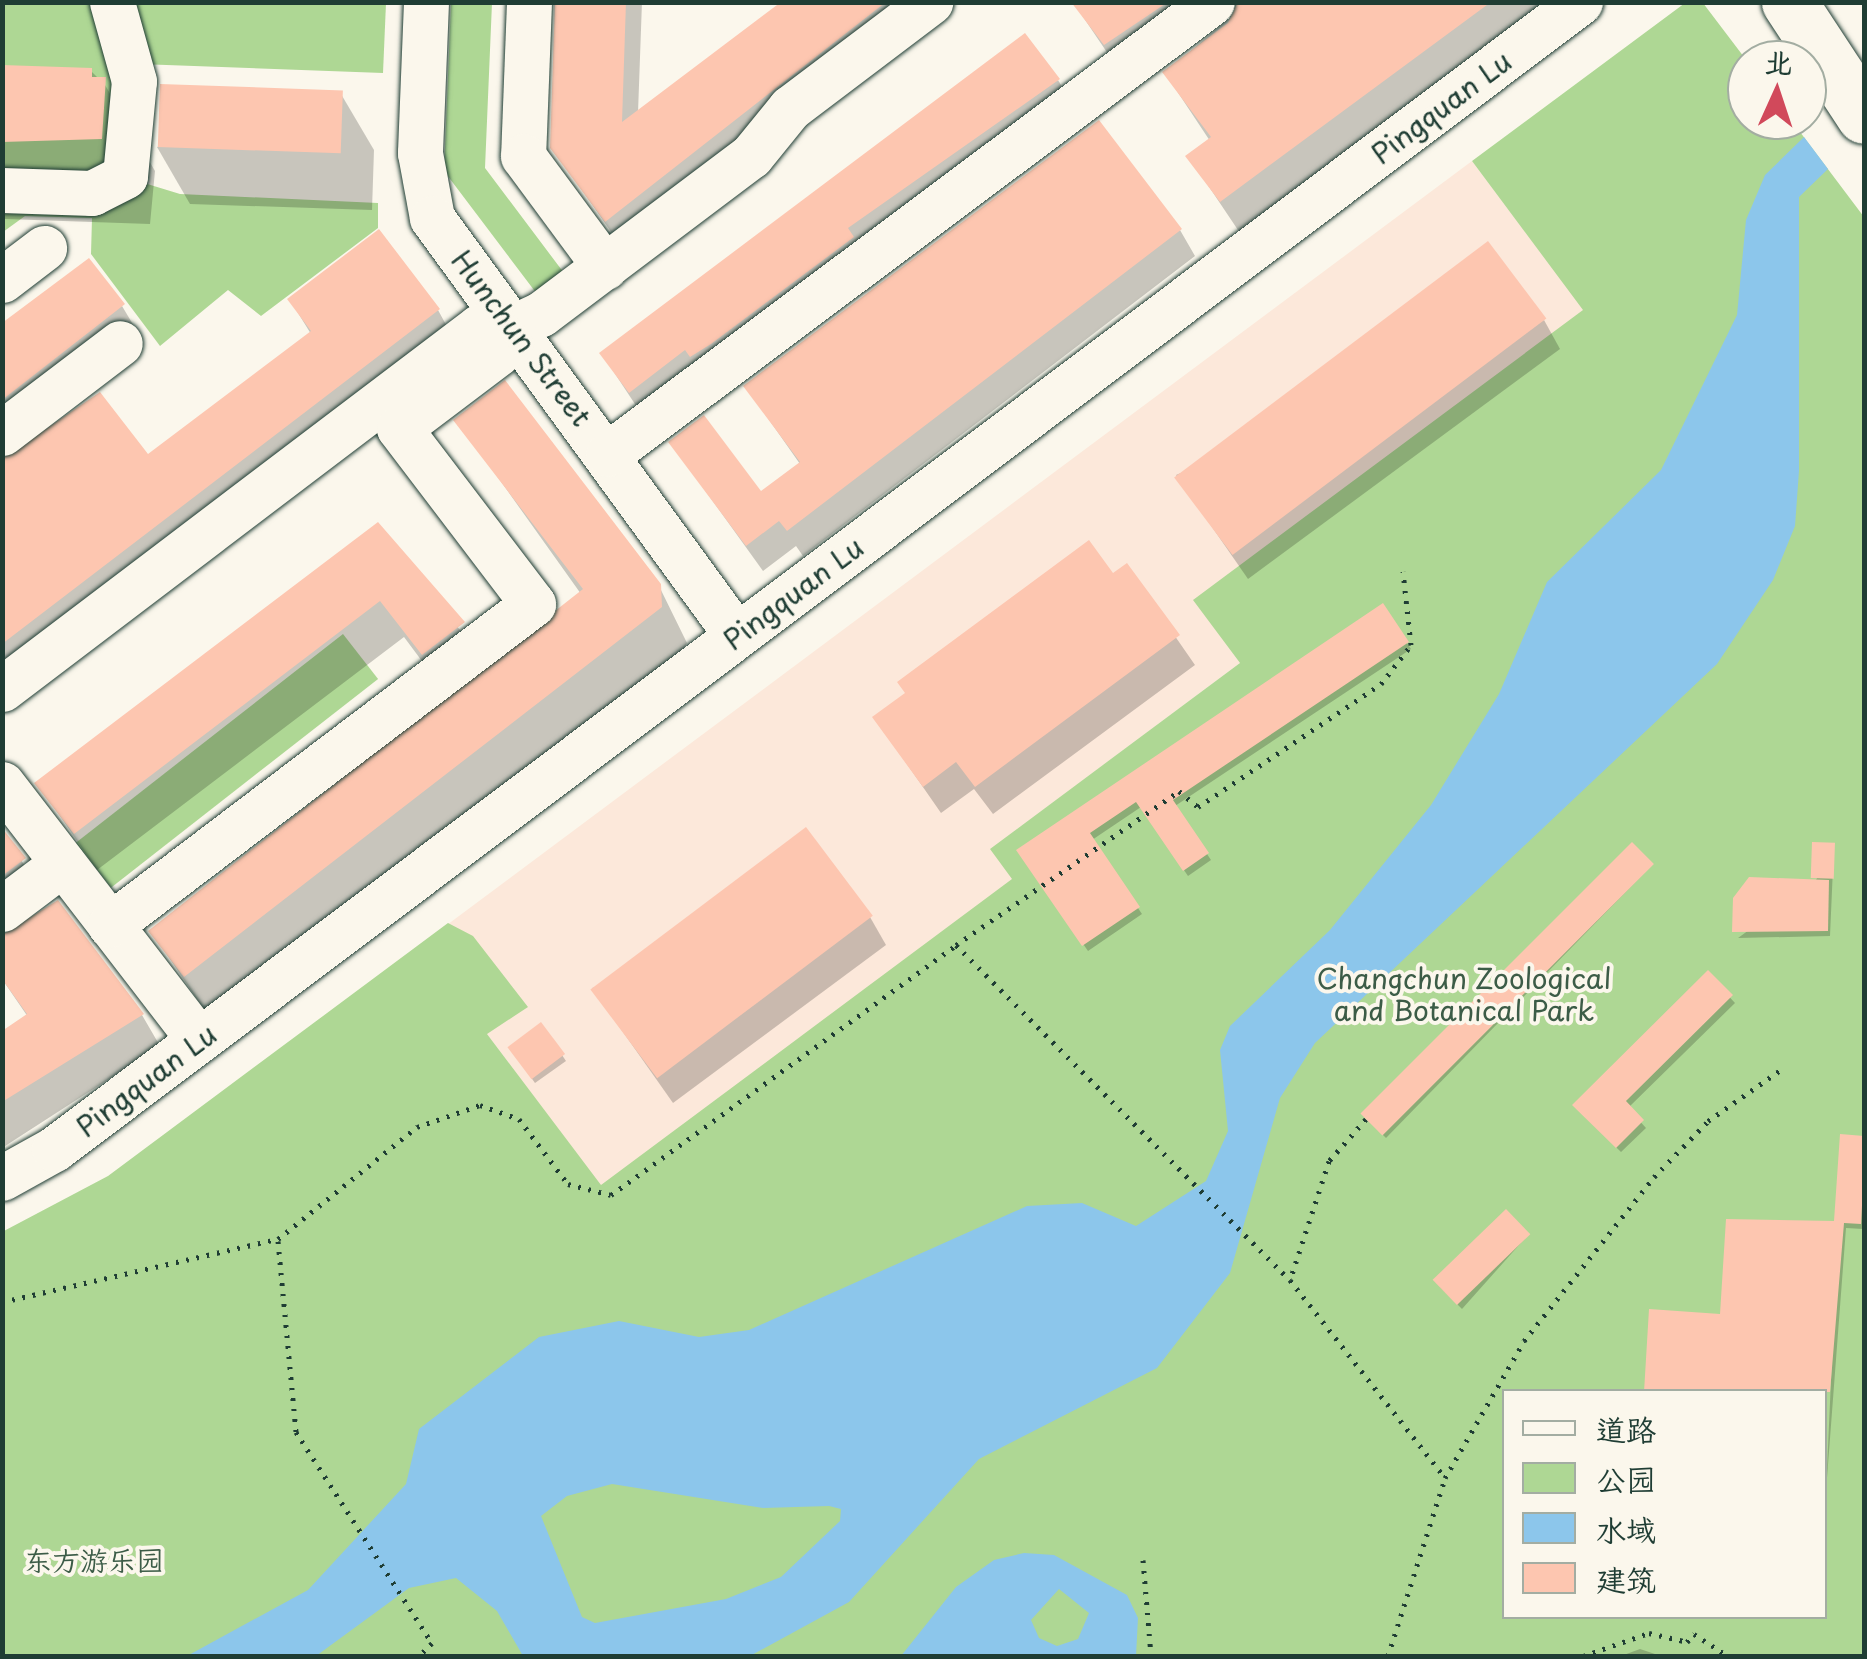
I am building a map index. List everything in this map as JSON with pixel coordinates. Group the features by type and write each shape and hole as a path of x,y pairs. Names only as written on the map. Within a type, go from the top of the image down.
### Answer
{"main road":[{"path":"1789,2 1864,116"}],"street":[{"path":"2,190 92,193 125,176 134,81 112,2"},
{"name":"Hunchun Street","path":"426,2 423,191 432,218 608,454 737,636"},
{"path":"529,2 523,156 605,267"},
{"path":"110,925 533,604 399,428 498,354 513,328 605,267 930,2"},
{"path":"608,454 1212,2"},
{"name":"Pingquan Lu","path":"2,1178 198,1040 1580,2"},
{"path":"2,280 44,248"},
{"path":"2,689 479,327 513,328"},
{"path":"2,433 120,344"},
{"path":"2,784 198,1040"},
{"path":"2,908 63,863"}],"path":[{"path":"2,1302 278,1240 417,1128 480,1105 519,1119 568,1184 610,1195 956,945 1179,791 1198,807 1381,684 1412,645 1403,572"},
{"path":"956,945 1261,1247 1445,1478"},
{"path":"1390,1656 1445,1478 1524,1341 1654,1177 1708,1121 1782,1069"},
{"path":"1290,1280 1330,1161 1366,1119"},
{"path":"278,1240 296,1432 347,1519 432,1643 418,1656"},
{"path":"1143,1560 1151,1656"},
{"path":"1582,1656 1649,1633 1687,1642 1694,1634 1728,1656"}],"shaded area":[{"path":"1472,161 1584,310 1194,600 1240,663 991,849 1013,879 601,1186 420,945"}],"green space":[{"path":"3,3 105,3 119,172 3,183"},
{"path":"119,3 386,3 383,73 139,64"},
{"path":"451,3 492,3 485,168 567,277 540,298 444,171"},
{"name":"Changchun Zoological and Botanical Park","path":"1685,3 1703,3 1731,40 1727,40 1727,140 1806,140 1864,217 1864,1656 3,1656 2,1232 108,1176 448,923 473,936 528,1007 487,1034 601,1185 1012,879 990,849 1240,663 1193,600 1583,310 1472,161"},
{"path":"131,179 180,194 378,203 378,228 261,316 228,290 160,346 91,254 92,218 25,216 3,232 3,197"},
{"path":"343,634 378,679 111,888 76,843"}],"water":[{"path":"1801,140 1806,140 1828,169 1799,197 1799,471 1795,526 1773,580 1717,664 1315,1043 1280,1098 1230,1273 1157,1368 979,1459 849,1602 750,1656 523,1656 497,1611 456,1578 409,1588 316,1656 187,1656 308,1590 406,1484 419,1429 539,1337 619,1321 699,1337 749,1330 1027,1206 1082,1203 1136,1226 1206,1181 1228,1131 1220,1050 1230,1026 1330,930 1431,805 1499,694 1547,582 1661,470 1737,315 1746,220 1765,175","holes":["612,1484 763,1508 841,1509 840,1521 781,1577 726,1599 595,1623 582,1617 541,1516 567,1496"]},
{"path":"1024,1553 1054,1555 1127,1595 1138,1618 1136,1656 901,1656 956,1587 994,1560","holes":["1059,1589 1089,1613 1078,1639 1057,1646 1039,1638 1031,1620"]}],"building":[{"path":"555,2 626,2 622,122 781,2 886,2 605,222 550,148"},
{"path":"1071,2 1168,2 1104,45"},
{"path":"1238,2 1491,2 1220,202 1185,156 1211,137 1162,72 1228,23"},
{"path":"1025,33 1060,79 848,228 854,237 711,344 690,357 685,350 629,393 599,353"},
{"path":"2,65 92,68 92,77 106,77 102,139 2,142"},
{"path":"160,84 343,90 341,153 158,147"},
{"path":"1099,120 1182,229 787,531 779,521 746,546 668,442 704,415 761,491 800,462 743,386"},
{"path":"379,229 440,309 2,644 2,459 100,392 148,454 311,331 287,299"},
{"path":"1488,241 1546,318 1233,555 1174,478"},
{"path":"89,258 125,304 2,400 2,323"},
{"path":"505,380 661,584 662,607 184,977 148,931 583,589 453,420"},
{"path":"378,522 465,622 422,655 380,601 74,834 34,783"},
{"path":"1089,540 1113,573 1127,563 1180,635 975,787 956,762 923,787 872,717 905,693 897,682"},
{"path":"1383,603 1409,642 1173,800 1209,853 1183,871 1136,802 1090,833 1140,907 1082,946 1016,850"},
{"path":"806,827 873,916 657,1078 590,989"},
{"path":"2,828 26,858 2,876"},
{"path":"1632,842 1654,864 1382,1135 1360,1114"},
{"path":"1812,842 1835,843 1834,879 1811,878"},
{"path":"1749,877 1829,880 1828,931 1732,932 1733,898"},
{"path":"58,900 144,1014 2,1102 2,1031 27,1014 2,979 2,935"},
{"path":"1708,970 1733,995 1626,1101 1644,1120 1616,1148 1572,1105"},
{"path":"541,1022 565,1054 532,1079 507,1047"},
{"path":"1840,1134 1864,1136 1861,1224 1844,1223 1830,1392 1644,1389 1649,1309 1720,1314 1726,1219 1834,1221"},
{"path":"1506,1209 1530,1234 1457,1305 1433,1280"}],"park label":[{"name":"东方游乐园","path":"94,1560"}]}
